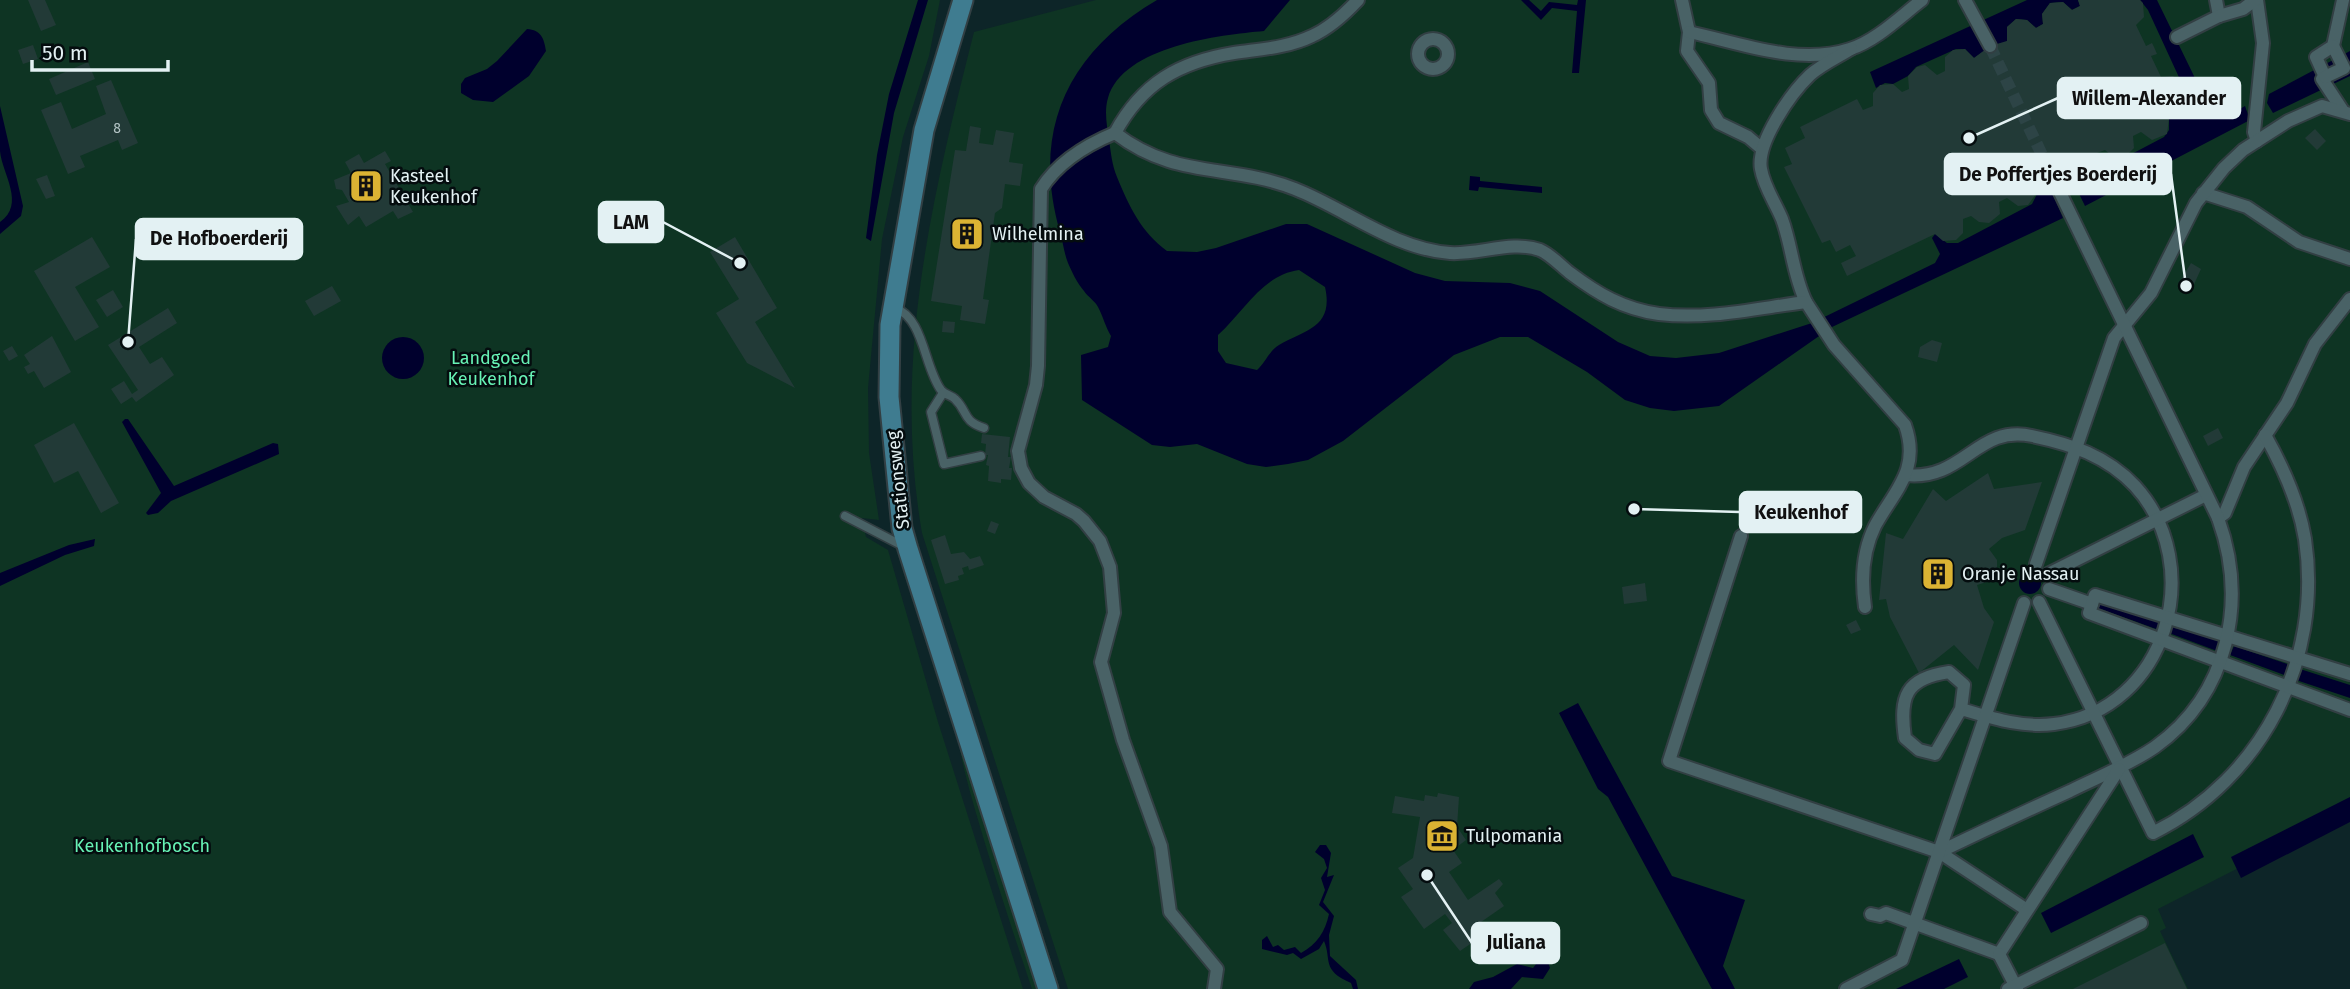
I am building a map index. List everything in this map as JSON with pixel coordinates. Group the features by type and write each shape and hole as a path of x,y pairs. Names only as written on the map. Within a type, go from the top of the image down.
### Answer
{"main road":[{"name":"Stationsweg","path":"963,0 924,130 893,307 890,397 902,527 1048,989"}],"street":[{"path":"1214,989 1217,969 1170,912 1161,846 1123,740 1101,662 1114,613 1111,567 1100,541 1084,521 1044,498 1029,484 1021,468 1018,451 1036,385 1038,366 1041,189 1075,154 1113,134 1134,103 1174,70 1200,59 1294,43 1332,25 1358,0"},
{"path":"1682,0 1689,32 1688,51 1706,77 1711,110 1719,123 1748,137 1762,148"},
{"path":"1866,607 1861,576 1875,527 1906,475 1909,449 1905,425 1834,345 1808,304 1792,263 1782,219 1760,166 1762,148 1793,96 1810,75 1922,0"},
{"path":"1965,0 1990,46"},
{"path":"2216,0 2219,16"},
{"path":"2177,37 2219,16 2243,9 2256,0 2263,43 2254,132 2257,141"},
{"path":"2326,82 2344,68 2333,46 2343,0"},
{"path":"1689,32 1789,54 1851,49"},
{"path":"2333,46 2316,57 2326,82 2347,113"},
{"path":"2036,564 2114,338 2151,293 2203,193 2224,167 2288,121 2322,106 2347,113"},
{"path":"1113,134 1146,153 1186,168 1255,177 1294,189 1403,242 1450,253 1523,248 1541,251 1617,305 1659,314 1707,316 1808,304"},
{"path":"1940,852 2120,767 2156,746 2185,720 2211,682 2221,662 2228,637 2232,573 2218,519 2054,180"},
{"path":"2203,193 2249,208 2280,231 2310,247 2350,259"},
{"path":"2218,519 2225,513 2241,474 2287,403 2315,344 2350,299"},
{"path":"1906,475 1925,477 1937,474 1993,437 2011,434 2028,435 2077,448 2121,473 2143,496 2158,520 2172,567 2170,617 2161,640 2135,681 2116,698 2093,712 2069,721 2041,725 2013,724 1961,709"},
{"path":"2039,602 2153,833 2192,811 2231,777 2269,729 2289,687 2298,658 2308,590 2305,540 2291,490 2265,435"},
{"path":"2048,574 2206,495"},
{"path":"1741,536 1669,761 1940,852 2026,910"},
{"path":"2049,589 2092,604"},
{"path":"2350,674 2095,595 2092,604 2090,613 2350,710"},
{"path":"1852,988 1902,960 2024,603"},
{"path":"1950,672 1964,685 1961,709 1935,754 1919,750 1905,738 1902,705 1909,688 1928,675 1950,672"},
{"path":"1999,954 2120,767"},
{"path":"1871,914 1886,914 1999,954 2013,988 2141,923"}],"lane":[{"path":"893,307 908,314 943,393 955,399 963,415 974,425 984,428"},
{"path":"943,393 930,412 944,464 981,456"},
{"path":"845,516 908,549"}],"green space":[{"name":"Landgoed Keukenhof","path":"0,0 940,0 929,56 903,137 882,239 868,388 869,453 879,520 862,518 866,537 888,550 938,722 1023,989 0,989"},
{"path":"1096,0 2350,0 2350,811 2158,909 2166,928 2160,931 2188,989 1068,989 922,533 914,469 912,405 914,343 931,218 974,32"},
{"path":"941,617 1060,989 1057,989"},
{"path":"960,741 1039,989 1032,989 1003,901 968,783"}],"water":[{"path":"918,0 928,0 894,113 871,241 866,238 877,155 889,94"},
{"path":"1157,0 1290,0 1264,31 1199,40 1152,55 1117,80 1108,98 1107,124 1117,177 1143,227 1167,251 1197,252 1286,224 1307,224 1415,273 1445,281 1510,283 1540,291 1618,342 1650,356 1676,358 1719,353 1812,323 1935,263 1940,254 1932,238 1935,234 1947,243 1958,243 2032,204 2037,194 2035,184 2046,178 2063,218 1832,327 1719,406 1674,411 1650,408 1625,400 1587,372 1528,337 1500,337 1454,355 1343,441 1308,460 1266,467 1247,464 1197,444 1170,447 1152,445 1082,400 1081,355 1108,347 1111,336 1098,307 1079,285 1068,263 1052,195 1050,161 1054,128 1064,98 1079,70 1100,44 1126,21","holes":["1299,270 1325,287 1325,311 1316,325 1279,345 1257,370 1226,363 1218,351 1218,335 1254,296 1274,279"]},
{"path":"1521,0 1529,0 1541,11 1549,2 1577,5 1578,0 1586,0 1579,73 1572,73 1577,11 1552,8 1541,20"},
{"path":"2027,0 2078,0 2080,6 2072,10 2063,2 2050,3 2042,14 2043,24 2036,28 2027,20 2016,19 2007,27 2007,41 1998,46 1996,43 1974,58 1965,49 1956,49 1916,67 1908,76 1893,84 1885,83 1876,88 1870,72"},
{"path":"2140,0 2157,0 2211,111 2226,117 2245,106 2250,120 2085,206 2067,169 2077,177 2086,178 2164,137 2169,130 2169,118 2179,113 2175,105 2183,97 2183,86 2148,10"},
{"path":"527,29 536,31 541,36 546,51 529,76 493,102 473,100 461,93 461,84 465,78 487,69"},
{"path":"2350,51 2350,76 2273,113 2267,103 2269,94"},
{"path":"0,106 23,206 21,216 0,234 0,222 8,215 12,198 0,151"},
{"path":"1470,176 1480,177 1480,181 1542,187 1542,193 1479,187 1478,191 1469,190"},
{"path":"403,337 418,343 424,358 418,373 403,379 388,373 382,358 388,343"},
{"path":"128,419 174,486 273,443 278,444 279,454 171,501 158,513 148,515 146,513 161,493 122,422"},
{"path":"95,539 94,546 65,555 0,586 0,573 69,545"},
{"path":"2030,572 2038,575 2041,583 2038,591 2030,594 2022,591 2019,583 2022,575"},
{"path":"2100,604 2161,623 2159,630 2098,608"},
{"path":"2172,627 2220,641 2217,651 2169,633"},
{"path":"2234,646 2290,665 2287,676 2230,655"},
{"path":"2300,669 2350,685 2350,698 2296,680"},
{"path":"1578,703 1672,876 1745,900 1723,966 1735,989 1712,989 1608,797 1598,789 1559,713"},
{"path":"2350,797 2350,822 2241,878 2231,857"},
{"path":"2193,834 2204,857 2051,933 2041,913"},
{"path":"1320,845 1326,845 1331,853 1327,877 1334,875 1323,902 1334,916 1329,935 1330,956 1356,980 1358,989 1353,989 1351,983 1331,969 1324,941 1319,949 1301,959 1293,953 1287,955 1262,949 1262,940 1267,936 1273,947 1278,945 1284,950 1295,947 1301,953 1312,946 1323,932 1329,914 1319,905 1325,890 1321,878 1327,868 1324,859 1315,852"},
{"path":"1540,959 1548,962 1550,968 1543,979 1522,977 1511,989 1469,989 1474,982 1493,977 1517,964 1533,968"},
{"path":"1959,959 1968,977 1944,989 1896,989"}],"building":[{"path":"28,0 45,0 56,25 41,31"},
{"path":"2078,0 2140,0 2143,3 2144,17 2136,25 2146,46 2152,43 2154,47 2157,54 2151,56 2161,77 2173,76 2183,86 2183,97 2175,106 2179,113 2169,118 2167,134 2152,140 2141,132 2133,136 2134,148 2125,157 2113,157 2105,150 2097,153 2098,163 2090,174 2080,176 2069,167 2059,172 2061,177 2048,183 2046,178 2034,184 2036,194 2028,205 2018,206 2007,198 1999,202 2000,214 1989,223 1979,222 1971,216 1963,219 1963,233 1956,240 1943,241 1935,234 1847,276 1841,263 1856,256 1850,245 1836,252 1830,240 1822,243 1784,167 1792,164 1785,148 1805,138 1800,127 1857,99 1863,110 1873,106 1873,93 1880,85 1893,84 1902,92 1909,89 1908,76 1917,67 1925,65 1937,75 1945,71 1945,57 1953,50 1965,49 1974,58 1990,46 2007,41 2007,27 2016,19 2027,20 2036,28 2043,24 2042,14 2050,3 2063,2 2072,10 2080,6"},
{"path":"33,45 38,59 23,64 18,50"},
{"path":"88,62 95,79 56,95 49,79"},
{"path":"111,80 138,143 122,150 118,140 80,156 85,167 68,174 41,110 61,102 72,129 106,114 96,86"},
{"name":"Wilhelmina","path":"970,126 981,128 979,143 993,145 996,130 1014,133 1009,162 1023,164 1020,186 1005,184 1002,208 995,213 983,299 989,300 985,324 960,320 962,306 931,301 955,150 966,151"},
{"path":"2315,129 2326,141 2317,150 2305,138"},
{"name":"Kasteel Keukenhof","path":"385,151 391,161 385,164 413,212 398,219 393,211 366,227 359,216 348,225 336,206 349,202 342,190 336,189 334,180 351,173 345,162 359,154 364,163"},
{"path":"47,175 55,196 46,199 36,179"},
{"path":"92,237 110,267 75,287 99,327 75,341 34,271"},
{"path":"735,237 777,308 755,322 795,388 747,363 716,313 739,299 710,252"},
{"path":"2191,263 2201,269 2190,293 2178,285"},
{"path":"332,286 341,301 314,316 305,301"},
{"path":"113,290 123,307 107,317 96,300"},
{"path":"168,308 177,323 139,347 150,364 162,357 174,375 136,402 132,397 121,404 111,389 124,381 132,394 138,390 108,345"},
{"path":"943,321 955,322 954,333 942,332"},
{"path":"52,336 71,372 44,388 34,371 28,374 24,367 30,364 24,355"},
{"path":"1932,340 1942,343 1937,362 1918,357 1920,347"},
{"path":"12,346 18,356 9,361 3,351"},
{"path":"74,423 119,503 101,513 78,471 54,483 34,445"},
{"path":"2218,428 2223,438 2208,446 2203,436"},
{"path":"982,434 1010,437 1008,457 1011,457 1011,480 1001,479 1001,483 988,481 988,455 985,455 986,444 981,443"},
{"name":"Oranje Nassau","path":"1988,473 1994,489 2042,482 2025,530 2002,538 1989,549 1997,560 1997,570 1990,581 1977,585 1984,608 1994,622 1978,670 1954,645 1919,673 1890,617 1886,599 1879,600 1886,533 1903,539 1933,489 1946,501"},
{"path":"991,521 999,524 995,534 987,531"},
{"path":"945,535 951,554 964,552 970,559 980,556 984,565 969,570 968,566 962,568 964,574 958,576 959,580 945,584 931,540"},
{"path":"1645,583 1647,601 1624,604 1622,587"},
{"path":"1856,620 1861,630 1851,634 1846,625"},
{"path":"1438,793 1459,797 1457,827 1466,840 1453,850 1462,863 1449,872 1468,900 1499,879 1503,884 1495,893 1504,906 1481,922 1485,929 1480,933 1482,936 1460,951 1443,930 1452,923 1445,914 1424,929 1401,897 1413,889 1398,868 1413,858 1420,817 1392,813 1395,796 1424,801 1425,795 1437,797"},
{"path":"2165,943 2187,989 2073,989"}],"tunnel":[{"path":"1990,46 2054,180"}],"place":[{"name":"Willem-Alexander","path":"1969,138"},
{"name":"Kasteel Keukenhof","path":"366,186"},
{"name":"Wilhelmina","path":"967,234"},
{"name":"LAM","path":"740,263"},
{"name":"De Poffertjes Boerderij","path":"2186,286"},
{"name":"De Hofboerderij","path":"128,342"},
{"name":"Keukenhof","path":"1634,509"},
{"name":"Oranje Nassau","path":"1938,574"},
{"name":"Tulpomania","path":"1442,836"},
{"name":"Juliana","path":"1427,875"}],"park label":[{"name":"Keukenhofbosch","path":"142,846"}]}
